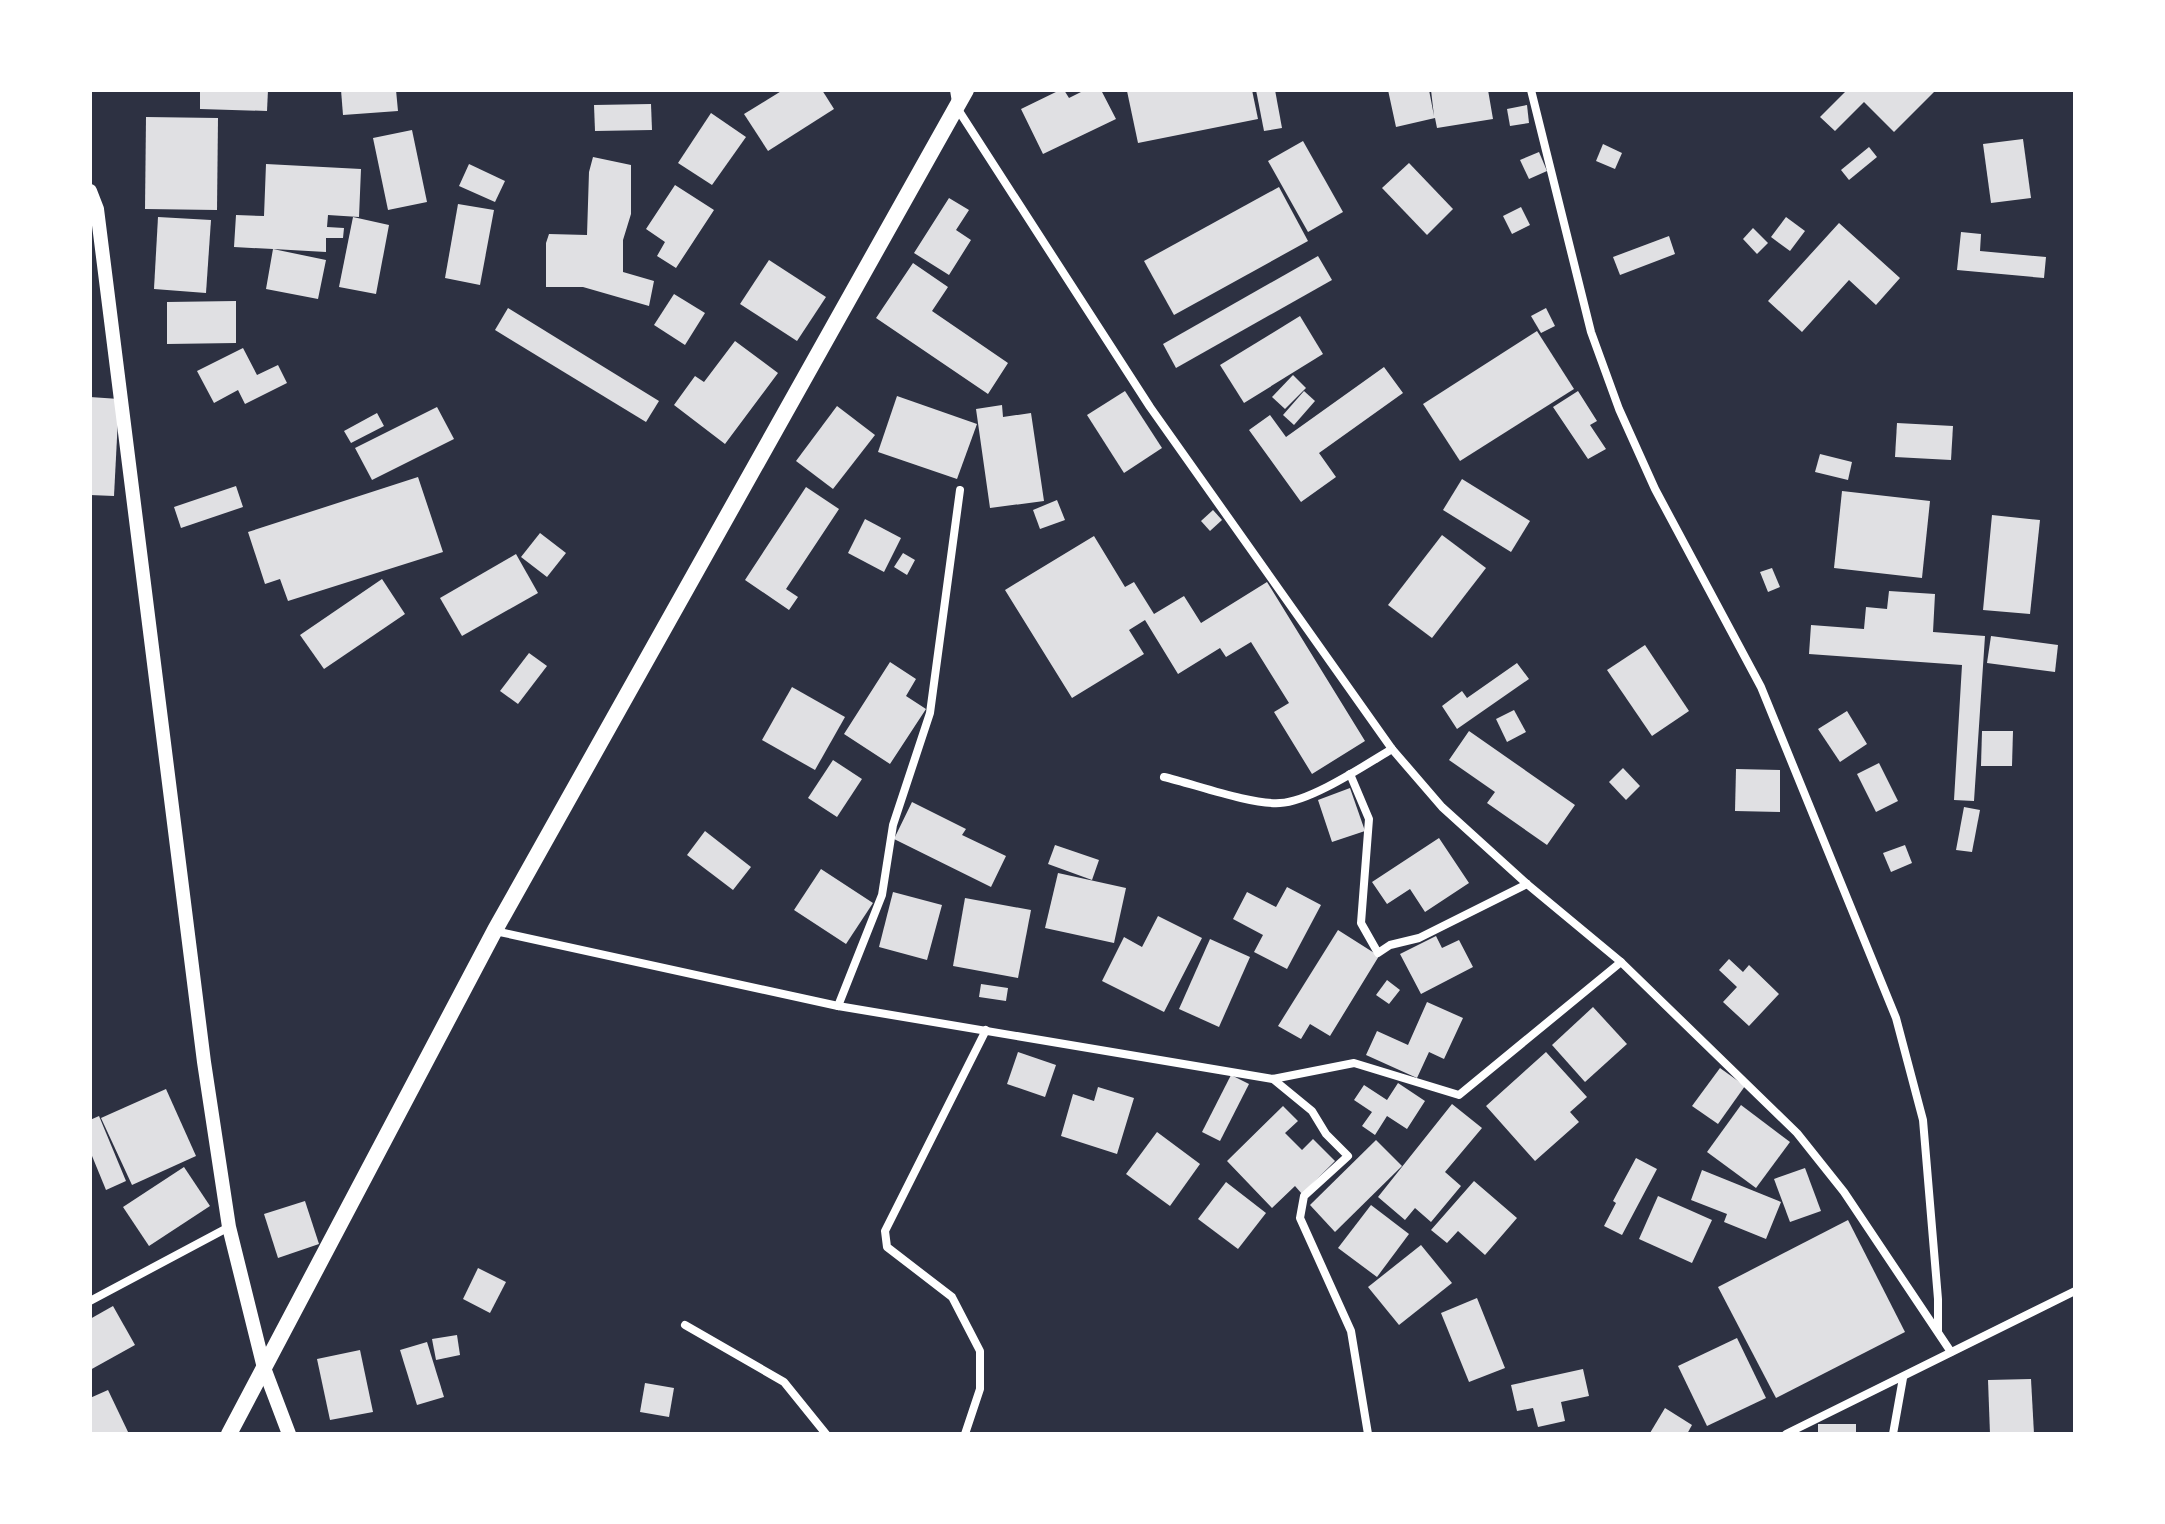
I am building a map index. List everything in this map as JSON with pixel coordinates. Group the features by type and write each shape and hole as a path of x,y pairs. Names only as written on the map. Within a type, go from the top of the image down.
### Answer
{"main road":[{"path":"229,1434 495,930 966,90"}],"street":[{"path":"954,90 957,108 1150,407 1392,749 1442,807 1527,884 1621,962 1797,1133 1823,1164 1951,1352"},
{"path":"1531,90 1591,332 1619,409 1655,489 1761,687 1896,1018 1923,1120 1938,1332"},
{"path":"90,191 97,209 204,1062 229,1227 264,1368 289,1434"},
{"path":"838,1006 882,895 893,825 930,713 960,490"},
{"path":"1164,777 1263,802 1281,803 1297,799 1350,774 1392,749"},
{"path":"1350,774 1369,819 1361,923 1378,953 1390,945 1419,938 1527,884"},
{"path":"495,930 838,1006 1273,1079 1354,1063 1459,1095 1621,962"},
{"path":"965,1434 980,1389 980,1351 952,1297 887,1247 885,1231 986,1030"},
{"path":"1273,1079 1312,1111 1326,1134 1348,1156 1304,1196 1300,1218 1351,1331 1368,1434"},
{"path":"90,1301 229,1227"},
{"path":"1786,1434 2075,1291"},
{"path":"685,1325 784,1382 826,1434"},
{"path":"1893,1434 1903,1378"}],"building":[{"path":"200,90 268,90 267,111 200,109"},
{"path":"341,90 396,90 398,111 343,115"},
{"path":"783,90 822,90 834,109 768,151 744,114"},
{"path":"1064,90 1069,98 1085,90 1101,90 1116,119 1043,154 1021,109"},
{"path":"1252,90 1258,119 1138,143 1127,91"},
{"path":"1256,90 1275,90 1282,128 1264,131"},
{"path":"1388,90 1429,90 1434,116 1431,90 1488,90 1493,119 1437,128 1435,118 1396,127"},
{"path":"1847,90 1936,90 1894,132 1864,102 1835,131 1820,117"},
{"path":"651,104 652,130 595,131 594,105"},
{"path":"1527,105 1529,123 1510,126 1507,109"},
{"path":"711,113 746,137 712,185 678,163"},
{"path":"146,117 218,118 217,210 145,209"},
{"path":"412,130 427,202 388,210 373,138"},
{"path":"2023,139 2031,198 1991,203 1983,144"},
{"path":"1303,141 1343,212 1308,232 1268,161"},
{"path":"1603,144 1622,153 1615,169 1596,161"},
{"path":"1869,147 1877,157 1849,180 1841,170"},
{"path":"1539,152 1547,171 1529,179 1520,160"},
{"path":"593,157 631,165 631,214 623,240 623,272 654,281 649,306 583,287 546,287 546,243 549,234 587,235 589,172"},
{"path":"1409,163 1453,209 1427,235 1382,188"},
{"path":"266,164 361,169 359,217 328,215 327,227 344,228 343,238 326,238 326,252 234,247 236,215 264,216"},
{"path":"469,164 505,181 495,202 459,186"},
{"path":"675,185 714,210 676,268 657,256 665,242 646,229"},
{"path":"1279,187 1308,241 1174,315 1144,261"},
{"path":"949,198 969,210 956,230 971,240 949,275 914,253"},
{"path":"458,204 494,210 480,285 445,278"},
{"path":"1521,207 1530,225 1512,234 1503,216"},
{"path":"158,217 211,220 206,293 154,289"},
{"path":"353,217 389,225 376,294 339,287"},
{"path":"1786,217 1805,231 1790,251 1771,237"},
{"path":"1839,223 1900,278 1876,305 1849,280 1802,332 1768,301"},
{"path":"1753,228 1768,243 1757,254 1743,239"},
{"path":"1961,232 1981,234 1980,251 2046,257 2044,278 1957,270"},
{"path":"1669,236 1675,254 1620,275 1613,257"},
{"path":"273,249 326,260 318,299 266,289"},
{"path":"1318,256 1332,280 1176,368 1163,344"},
{"path":"769,260 826,297 797,341 740,304"},
{"path":"913,263 948,287 932,311 1008,363 988,394 876,318"},
{"path":"674,294 705,313 685,345 654,325"},
{"path":"236,301 236,343 167,344 167,302"},
{"path":"508,308 659,401 646,422 495,330"},
{"path":"1546,308 1555,326 1541,333 1531,316"},
{"path":"1300,316 1323,354 1244,403 1220,365"},
{"path":"1537,331 1574,389 1460,461 1423,404"},
{"path":"735,341 778,373 725,444 674,405 695,376 704,382"},
{"path":"243,348 257,375 278,365 287,383 245,404 238,390 214,403 197,371"},
{"path":"1384,367 1403,393 1319,453 1336,477 1301,502 1249,430 1270,415 1286,437"},
{"path":"1293,375 1306,388 1285,409 1272,397"},
{"path":"1125,391 1162,448 1124,473 1087,415"},
{"path":"1304,391 1315,401 1294,425 1283,415"},
{"path":"1578,391 1597,421 1590,425 1606,449 1588,459 1553,407"},
{"path":"897,396 977,424 957,479 878,452"},
{"path":"90,397 119,399 114,496 90,495"},
{"path":"1002,405 1003,417 1031,413 1044,501 990,508 976,409"},
{"path":"837,406 875,435 833,489 796,461"},
{"path":"437,407 454,439 372,480 355,448"},
{"path":"377,413 384,426 351,443 344,431"},
{"path":"1897,423 1953,426 1951,460 1895,457"},
{"path":"1820,454 1852,462 1848,480 1815,472"},
{"path":"418,477 443,552 288,601 280,579 265,584 248,532"},
{"path":"1462,479 1530,521 1511,552 1443,510"},
{"path":"236,486 243,507 181,528 174,507"},
{"path":"806,487 839,509 786,589 798,597 789,610 745,580"},
{"path":"1842,491 1930,501 1922,578 1834,568"},
{"path":"1057,500 1065,520 1040,529 1033,510"},
{"path":"1213,510 1222,520 1210,531 1201,521"},
{"path":"1992,515 2040,520 2030,614 1983,610"},
{"path":"865,519 901,538 884,572 848,553"},
{"path":"540,533 566,553 547,577 521,557"},
{"path":"1442,535 1486,568 1432,638 1388,605"},
{"path":"1094,536 1125,587 1134,582 1154,614 1184,596 1201,623 1267,582 1365,741 1312,774 1274,712 1289,703 1251,642 1226,657 1220,648 1178,674 1145,620 1129,630 1144,654 1072,698 1005,590"},
{"path":"903,553 915,560 907,575 894,567"},
{"path":"516,554 538,593 462,636 440,598"},
{"path":"1772,568 1780,587 1768,592 1760,572"},
{"path":"382,579 405,614 324,669 300,635"},
{"path":"1889,591 1935,594 1933,632 1985,636 1974,801 1954,800 1962,665 1809,654 1811,625 1864,629 1866,607 1887,609"},
{"path":"1991,636 2058,645 2055,672 1987,663"},
{"path":"1645,645 1689,711 1652,736 1607,670"},
{"path":"529,653 547,666 518,704 500,691"},
{"path":"890,662 916,679 906,696 926,709 890,764 844,734"},
{"path":"1517,663 1529,679 1457,729 1442,706 1462,691 1467,698"},
{"path":"792,687 845,717 815,770 762,740"},
{"path":"1514,710 1526,732 1507,742 1496,719"},
{"path":"1847,711 1867,744 1840,762 1818,729"},
{"path":"1469,731 1575,805 1547,845 1487,803 1495,792 1449,760"},
{"path":"1982,731 2013,731 2012,766 1981,766"},
{"path":"833,760 862,779 837,817 808,798"},
{"path":"1879,763 1898,801 1876,812 1857,774"},
{"path":"1623,768 1640,786 1626,800 1609,782"},
{"path":"1736,769 1780,770 1780,812 1735,811"},
{"path":"1350,788 1365,831 1332,842 1318,800"},
{"path":"912,802 966,829 962,835 1006,856 991,887 894,839"},
{"path":"1964,807 1980,810 1972,852 1956,850"},
{"path":"705,831 751,867 733,890 687,855"},
{"path":"1439,838 1469,883 1425,912 1410,889 1387,904 1372,882"},
{"path":"1055,845 1099,860 1092,880 1048,864"},
{"path":"1905,845 1912,863 1891,872 1883,853"},
{"path":"821,869 873,903 846,944 794,910"},
{"path":"1058,873 1126,888 1114,943 1045,928"},
{"path":"1287,887 1321,905 1287,969 1254,952 1263,935 1233,919 1247,892 1276,907"},
{"path":"893,892 942,905 927,960 879,947"},
{"path":"965,898 1031,910 1018,978 953,966"},
{"path":"1158,916 1202,938 1164,1012 1102,981 1124,937 1142,947"},
{"path":"1338,930 1379,956 1330,1036 1310,1024 1301,1039 1278,1026"},
{"path":"1436,936 1442,948 1459,940 1473,967 1421,994 1400,954"},
{"path":"1210,939 1250,957 1219,1027 1179,1009"},
{"path":"1729,959 1743,972 1749,965 1779,994 1749,1026 1723,1002 1737,987 1719,970"},
{"path":"1387,980 1400,990 1389,1004 1376,995"},
{"path":"981,984 1008,988 1006,1001 979,997"},
{"path":"1427,1002 1463,1018 1444,1059 1429,1052 1417,1078 1366,1055 1377,1031 1408,1045"},
{"path":"1593,1007 1627,1044 1585,1082 1552,1045"},
{"path":"1018,1052 1056,1065 1045,1097 1007,1084"},
{"path":"1546,1052 1587,1097 1570,1112 1579,1122 1535,1161 1486,1106"},
{"path":"1720,1068 1745,1086 1718,1124 1692,1106"},
{"path":"1231,1075 1249,1084 1220,1141 1202,1132"},
{"path":"1398,1083 1425,1101 1407,1129 1387,1116 1375,1135 1362,1126 1372,1112 1354,1100 1364,1085 1387,1100"},
{"path":"1098,1087 1134,1098 1117,1154 1061,1136 1073,1094 1094,1101"},
{"path":"166,1089 196,1156 132,1185 101,1118"},
{"path":"1452,1104 1482,1128 1445,1172 1461,1186 1431,1222 1415,1208 1405,1220 1378,1197"},
{"path":"1741,1105 1790,1142 1756,1188 1707,1152"},
{"path":"1283,1106 1298,1121 1285,1133 1302,1150 1313,1139 1335,1161 1302,1194 1295,1186 1272,1208 1227,1161"},
{"path":"99,1116 126,1181 106,1190 90,1151 90,1120"},
{"path":"1157,1132 1200,1164 1170,1206 1126,1174"},
{"path":"1376,1140 1402,1166 1335,1232 1310,1205"},
{"path":"1636,1158 1657,1169 1622,1235 1604,1226 1616,1203 1613,1201"},
{"path":"184,1167 210,1206 149,1246 123,1207"},
{"path":"1805,1168 1821,1211 1790,1222 1774,1179"},
{"path":"1702,1170 1781,1202 1766,1239 1724,1222 1727,1214 1691,1200"},
{"path":"1474,1181 1517,1218 1485,1255 1458,1231 1447,1243 1431,1230"},
{"path":"1226,1182 1266,1213 1238,1249 1198,1219"},
{"path":"1658,1196 1712,1220 1692,1263 1639,1239"},
{"path":"305,1201 319,1244 278,1258 264,1214"},
{"path":"1371,1205 1409,1234 1377,1277 1338,1248"},
{"path":"1848,1220 1905,1332 1776,1398 1718,1287"},
{"path":"1421,1245 1452,1283 1399,1325 1368,1287"},
{"path":"478,1268 506,1282 490,1313 463,1299"},
{"path":"1477,1298 1505,1368 1469,1382 1441,1313"},
{"path":"113,1306 135,1345 90,1370 90,1319"},
{"path":"457,1335 460,1355 436,1360 432,1339"},
{"path":"1737,1338 1766,1398 1707,1426 1678,1366"},
{"path":"427,1342 444,1397 417,1405 400,1350"},
{"path":"360,1350 373,1412 330,1420 317,1359"},
{"path":"1583,1369 1589,1396 1561,1402 1565,1421 1538,1427 1533,1408 1517,1411 1511,1385"},
{"path":"2031,1379 2034,1434 1990,1434 1988,1380"},
{"path":"645,1383 674,1388 669,1417 640,1412"},
{"path":"108,1390 129,1434 90,1434 90,1398"},
{"path":"1665,1408 1692,1425 1687,1434 1650,1433"},
{"path":"1818,1424 1856,1424 1856,1434 1818,1434"}]}
